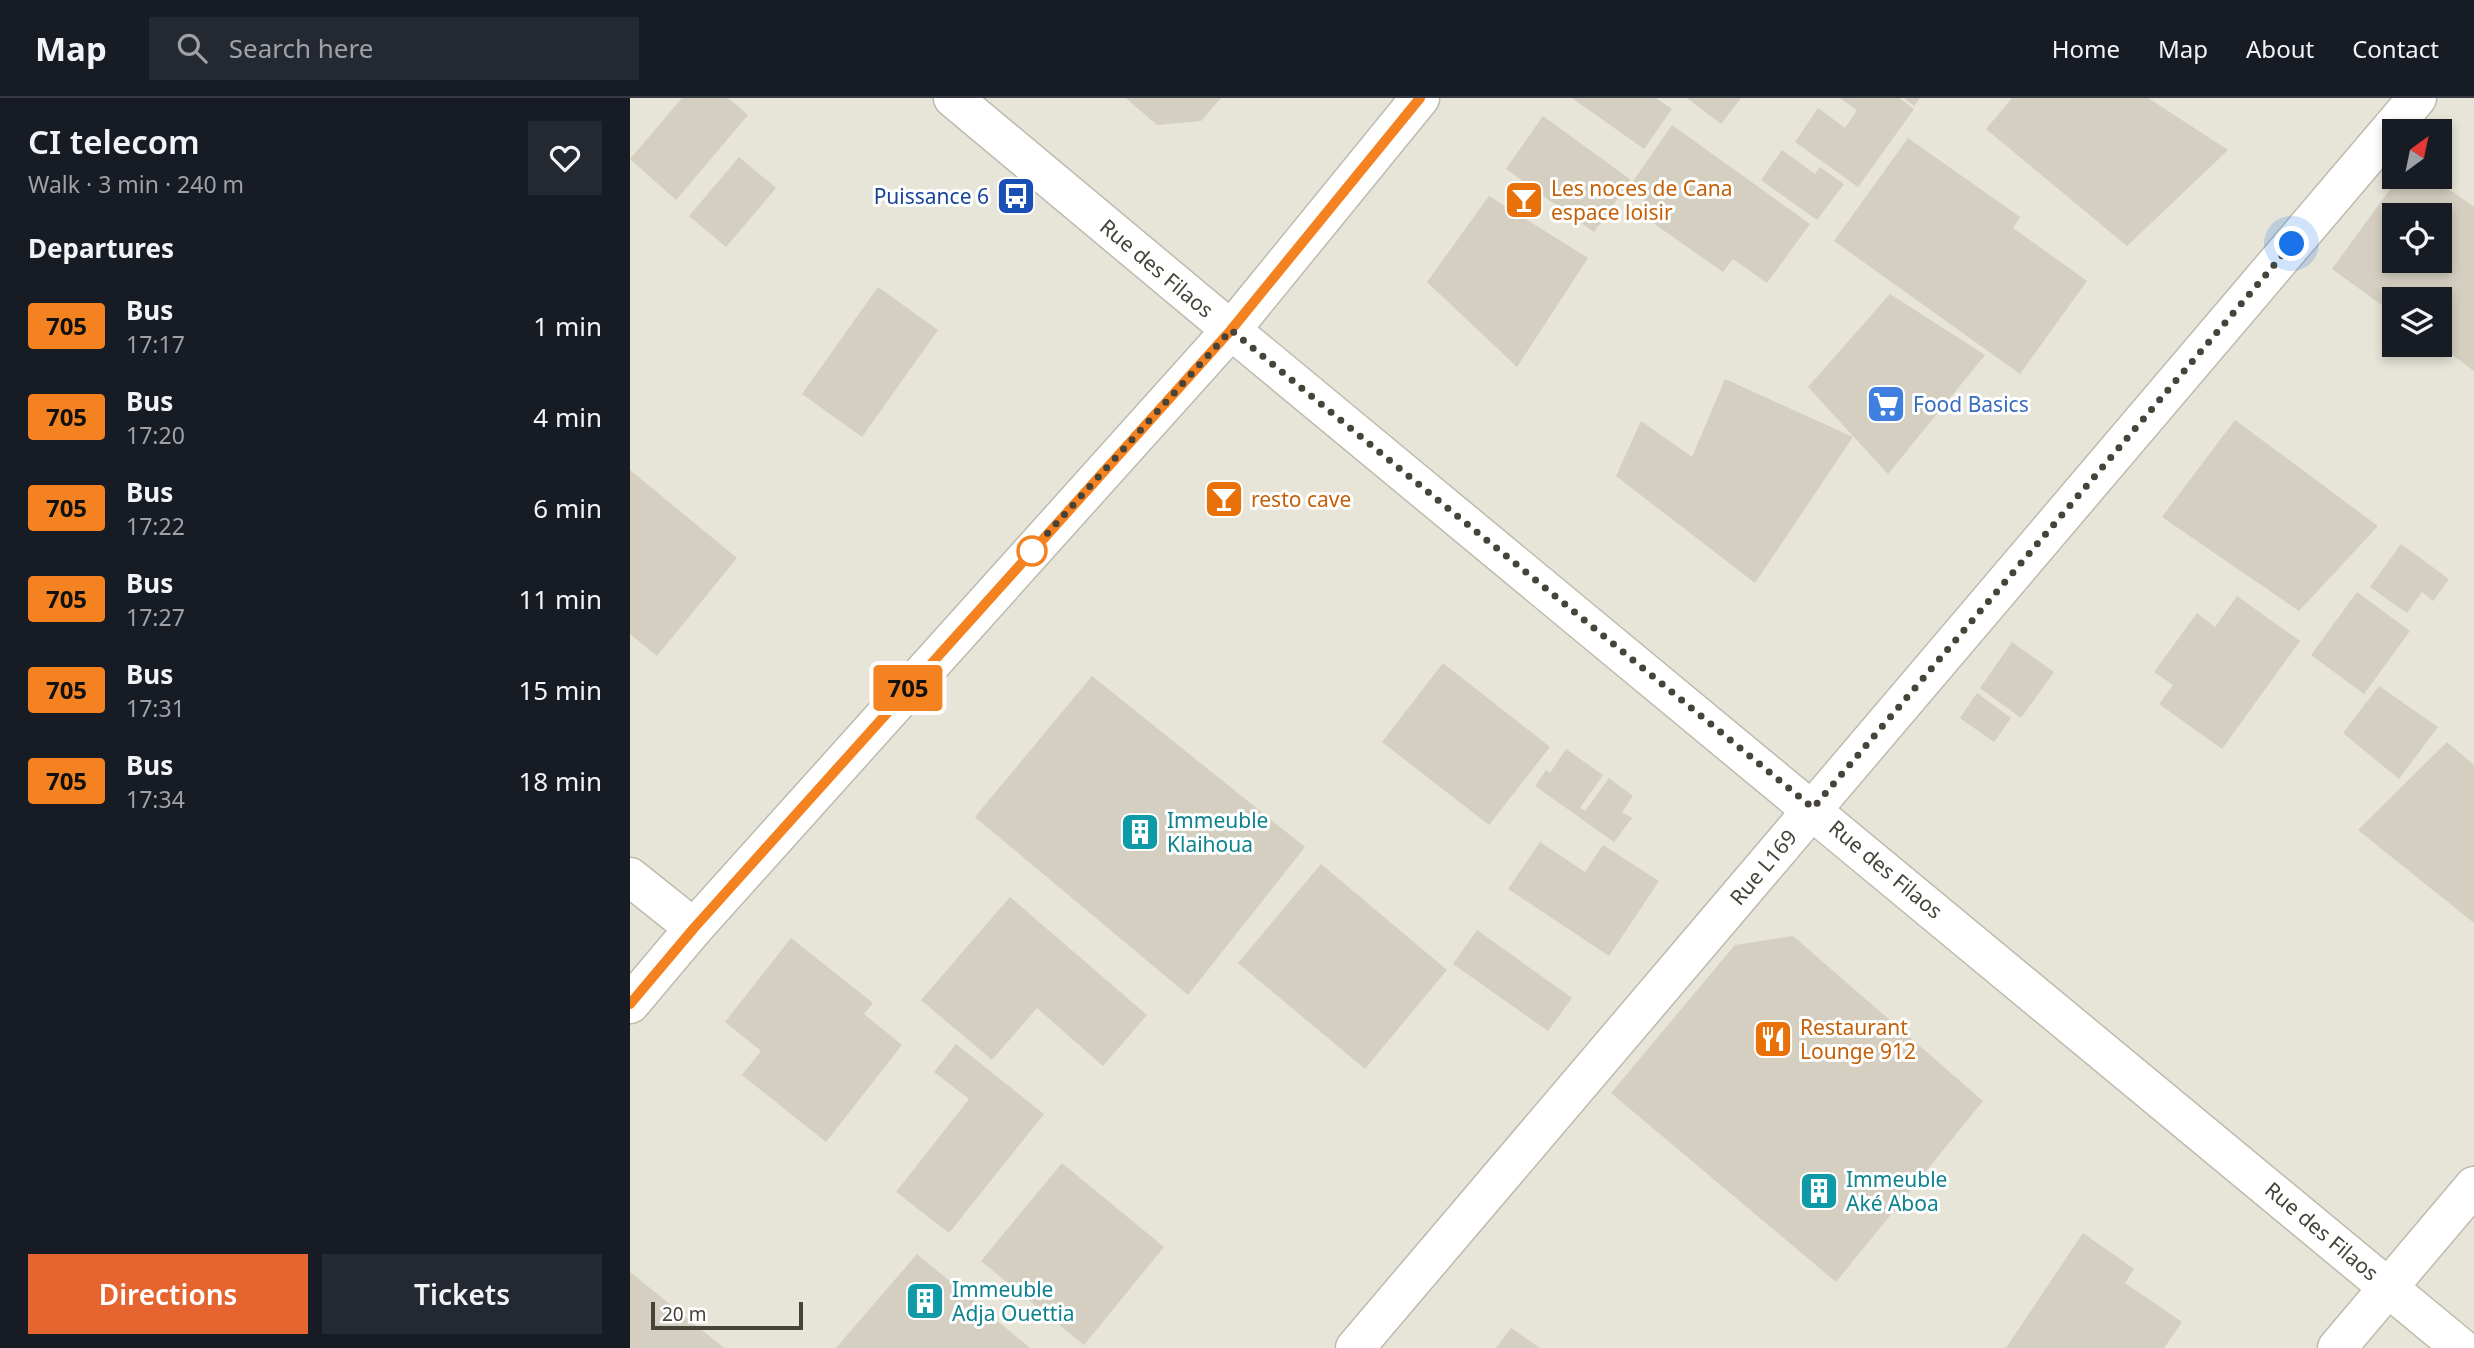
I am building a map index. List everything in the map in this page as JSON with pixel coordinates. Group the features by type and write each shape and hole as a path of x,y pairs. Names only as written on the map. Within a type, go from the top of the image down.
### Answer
{"street":[{"name":"Rue des Filaos","path":"953,98 1813,808 2460,1348"},
{"path":"630,1004 694,928 1231,330 1420,98"},
{"name":"Rue L169","path":"1356,1348 2417,98"},
{"path":"630,877 694,928"},
{"path":"2337,1348 2474,1186"}],"shaded area":[{"path":"630,98 2474,98 2474,1348 630,1348"}],"building":[{"path":"682,98 728,98 748,115 676,200 630,159"},
{"path":"1126,98 1221,98 1201,121 1157,125"},
{"path":"1572,98 1656,98 1672,109 1644,149"},
{"path":"1687,98 1741,98 1721,124"},
{"path":"1840,98 1899,98 1914,109 1858,187 1795,142 1818,108 1845,128 1857,110"},
{"path":"1904,98 1920,98 1914,106"},
{"path":"2012,98 2148,98 2228,150 2127,246 1986,129"},
{"path":"1543,116 1631,180 1594,232 1506,169"},
{"path":"1672,125 1810,224 1767,283 1733,259 1723,272 1636,211 1647,196 1631,184"},
{"path":"1908,138 2020,217 2013,228 2087,281 2020,374 1834,241"},
{"path":"1782,150 1815,174 1820,167 1844,184 1817,220 1761,180"},
{"path":"739,157 776,188 726,247 689,216"},
{"path":"2390,189 2449,189 2474,207 2474,371 2452,355 2452,287 2382,287 2382,305 2332,269"},
{"path":"1489,196 1588,258 1517,367 1427,282"},
{"path":"878,287 938,330 862,437 802,394"},
{"path":"1890,294 1985,355 1888,474 1808,387"},
{"path":"1725,379 1853,437 1755,583 1616,476 1641,421 1692,457"},
{"path":"2235,420 2378,526 2299,611 2162,517"},
{"path":"630,470 737,558 657,656 630,634"},
{"path":"2401,544 2449,579 2433,601 2422,592 2407,613 2370,587"},
{"path":"2357,592 2410,631 2364,694 2311,655"},
{"path":"2237,596 2300,641 2222,749 2159,704 2173,685 2154,672 2197,613 2215,627"},
{"path":"2012,642 2054,672 2021,718 1980,688"},
{"path":"1443,663 1550,747 1489,825 1382,742"},
{"name":"Immeuble Klaihoua","path":"1092,676 1305,847 1188,995 975,817"},
{"path":"2379,686 2438,727 2399,779 2343,733"},
{"path":"1977,693 2011,718 1994,742 1960,718"},
{"path":"2447,742 2474,765 2474,923 2358,830"},
{"path":"1566,749 1603,775 1580,808 1585,811 1609,778 1633,796 1622,812 1632,818 1614,842 1535,786 1546,770 1550,773"},
{"path":"1540,842 1585,872 1603,845 1659,881 1609,956 1508,889"},
{"path":"1321,864 1447,970 1365,1069 1238,963"},
{"path":"1010,897 1147,1015 1103,1066 1037,1008 992,1060 921,1000"},
{"path":"1477,930 1572,998 1548,1031 1453,964"},
{"name":"Immeuble Aké Aboa","path":"1793,936 1983,1101 1836,1282 1611,1093 1735,945"},
{"path":"791,938 873,1003 864,1014 902,1045 826,1142 742,1075 761,1051 725,1022"},
{"path":"956,1044 1044,1114 949,1233 896,1192 969,1099 934,1072"},
{"path":"1062,1163 1164,1247 1084,1345 981,1261"},
{"path":"2083,1233 2134,1269 2125,1283 2182,1322 2164,1348 2006,1348"},
{"name":"Immeuble Adja Ouettia","path":"917,1254 1030,1348 836,1348"},
{"path":"630,1272 724,1348 630,1348"},
{"path":"1511,1328 1540,1348 1496,1348"}],"bus line":[{"name":"705","path":"630,1004 694,928 1231,330 1420,98"}],"place":[{"name":"Puissance 6","path":"1016,196"},
{"name":"Les noces de Cana espace loisir","path":"1524,200"},
{"name":"Food Basics","path":"1886,404"},
{"name":"resto cave","path":"1224,499"},
{"name":"Immeuble Klaihoua","path":"1140,832"},
{"name":"Restaurant Lounge 912","path":"1773,1039"},
{"name":"Immeuble Aké Aboa","path":"1819,1191"},
{"name":"Immeuble Adja Ouettia","path":"925,1301"}],"route":[{"path":"1032,551 1027,556 1231,330 1813,808 2292,244"}]}
